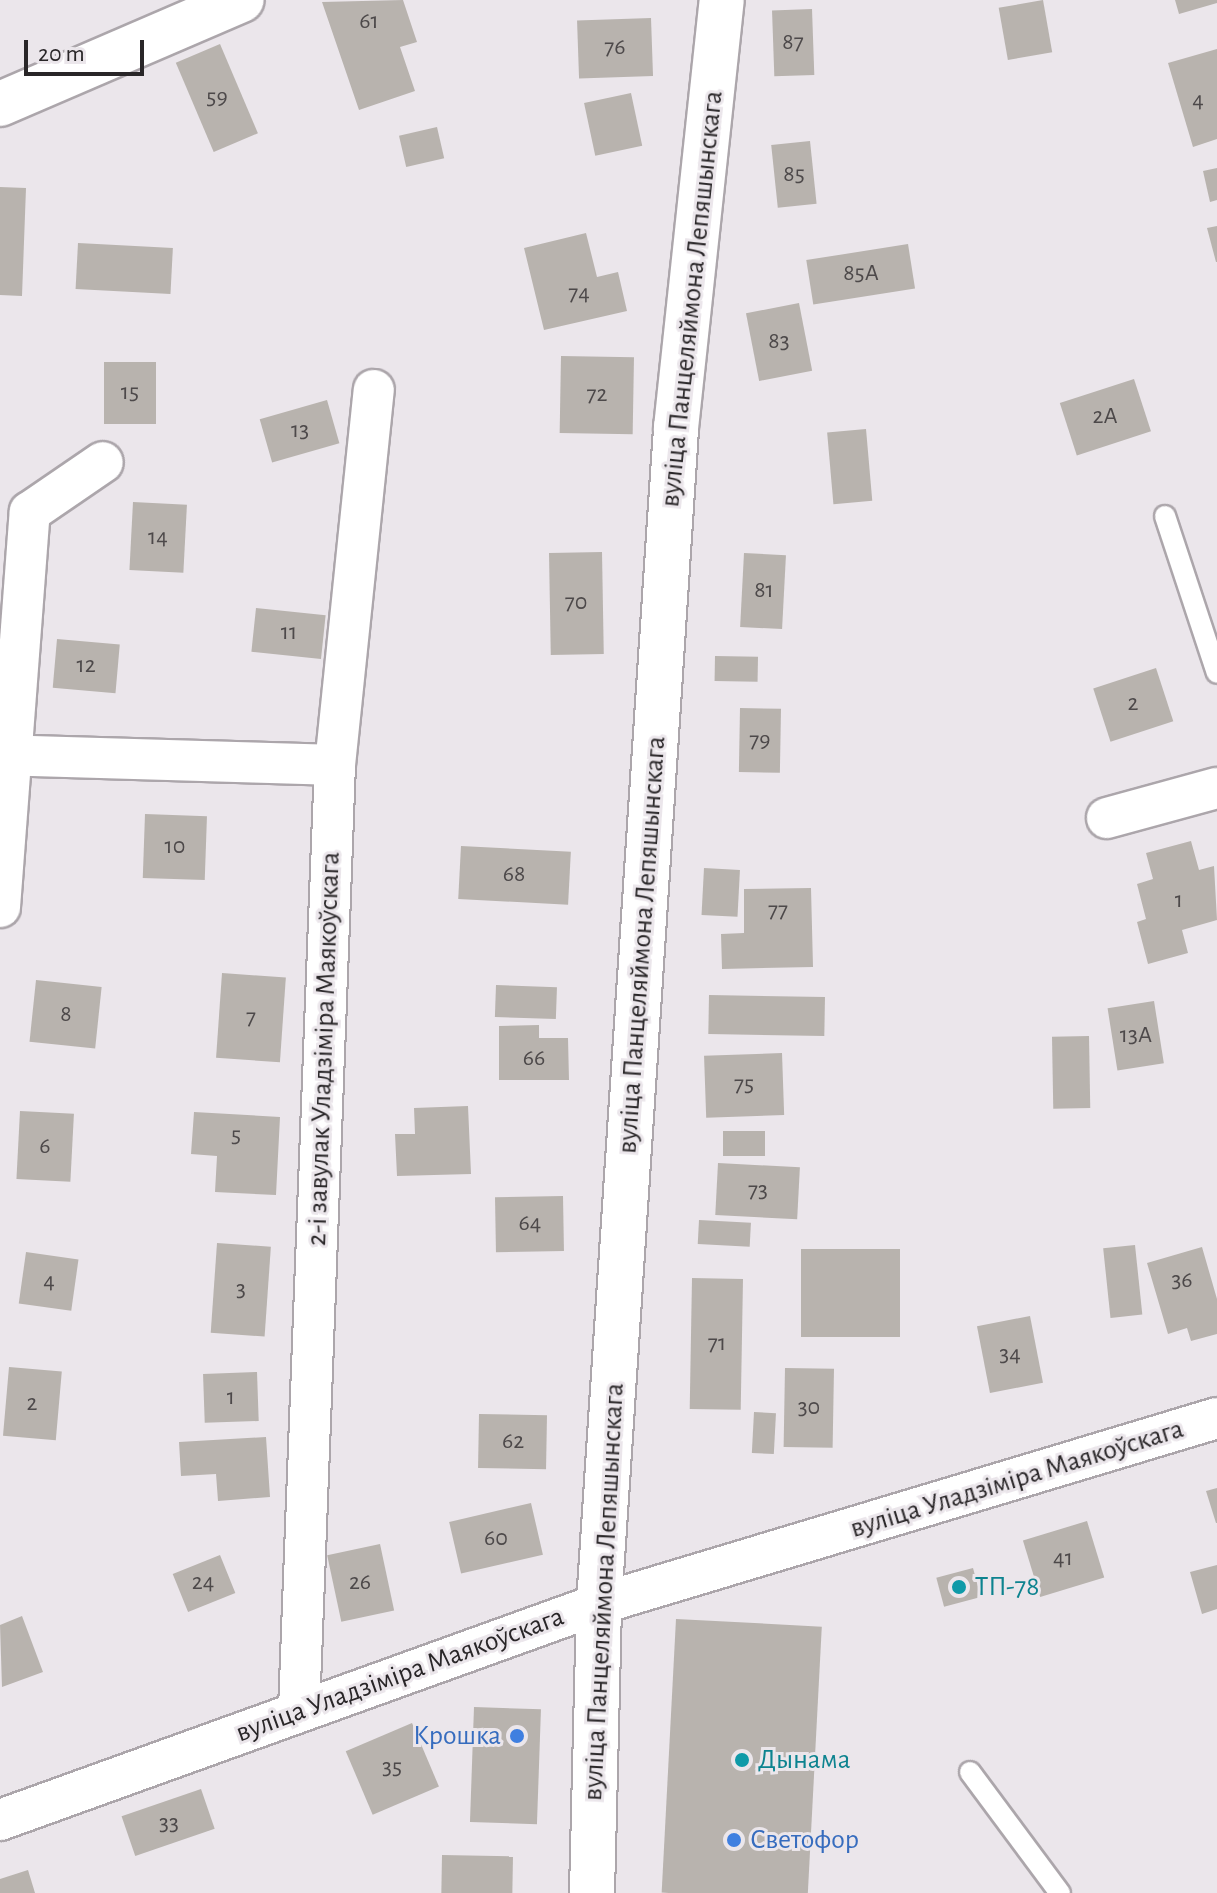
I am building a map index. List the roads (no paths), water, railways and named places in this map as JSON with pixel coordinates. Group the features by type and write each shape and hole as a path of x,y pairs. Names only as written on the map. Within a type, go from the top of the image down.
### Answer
{"street":[{"path":"0,104 242,0"},
{"name":"вуліца Панцеляймона Лепяшынскага","path":"592,1893 599,1604 676,428 722,0"},
{"name":"2-і завулак Уладзіміра Маякоўскага","path":"299,1710 335,765 374,390"},
{"path":"0,907 5,755 30,512 103,462"},
{"path":"5,755 335,765"},
{"path":"1107,818 1217,788"},
{"name":"вуліца Уладзіміра Маякоўскага","path":"0,1820 599,1604 1217,1418"}],"lane":[{"path":"1165,516 1217,673"},
{"path":"970,1772 1060,1893"}],"place":[{"name":"ТП-78","path":"959,1587"},
{"name":"Крошка","path":"517,1736"},
{"name":"Дынама","path":"742,1760"},
{"name":"Светофор","path":"734,1840"}]}
